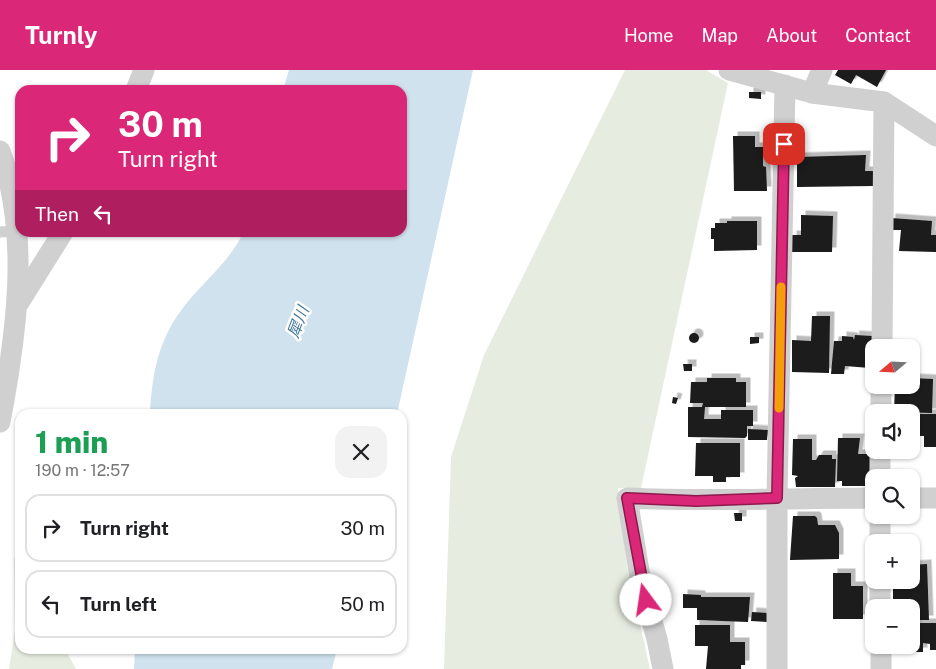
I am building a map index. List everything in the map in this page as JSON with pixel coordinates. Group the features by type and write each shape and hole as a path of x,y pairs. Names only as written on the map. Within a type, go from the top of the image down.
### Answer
{"street":[{"path":"138,85 144,70"},
{"path":"729,70 812,93 884,102 936,136"},
{"path":"812,93 822,70"},
{"path":"777,669 777,498 785,86"},
{"path":"882,339 884,102"},
{"path":"0,151 8,173 8,231 18,304 1,411"},
{"path":"18,304 60,237"},
{"path":"662,669 657,639 641,583 627,498 696,501 777,498 865,498"},
{"path":"920,498 936,498"},
{"path":"881,654 881,669"}],"shaded area":[{"path":"625,70 706,70 728,83 641,488 618,488 627,566 650,669 444,669 451,457 484,355"},
{"path":"14,557 15,559 15,631"},
{"path":"15,631 15,654 68,654 76,669 9,669"}],"water":[{"name":"犀川","path":"289,70 473,70 398,409 150,409 155,369 169,329 193,295 217,270 241,237 407,237 407,85 284,85"},
{"path":"135,654 336,654 332,669 134,669"}],"building":[{"path":"838,70 886,70 877,87 856,75 851,84 835,75"},
{"path":"749,92 761,92 761,99 749,98"},
{"path":"733,136 755,136 755,147 763,147 763,166 766,167 767,191 734,191"},
{"path":"866,155 865,171 873,171 873,186 797,187 797,157"},
{"path":"801,215 833,216 832,252 792,252 792,235 801,235"},
{"path":"891,218 932,221 931,235 936,235 936,252 899,251 901,230 890,230"},
{"path":"727,221 757,221 757,250 714,251 714,239 711,239 711,228 715,228 715,223 727,223"},
{"path":"812,316 830,316 829,373 792,372 792,340 811,341"},
{"path":"692,333 696,333 699,338 698,342 692,343 689,340 689,336"},
{"path":"855,335 872,336 872,339 865,339 865,368 845,366 844,374 831,374 834,341 842,341 842,336 853,337 854,340"},
{"path":"750,337 759,337 759,343 750,344"},
{"path":"683,364 692,364 692,371 684,371"},
{"path":"707,378 736,378 736,382 746,382 746,407 705,407 704,419 721,419 721,410 753,410 753,426 747,426 747,436 745,438 688,437 688,407 702,407 703,403 690,403 691,382 707,382"},
{"path":"920,378 933,379 932,413 920,413 920,404 894,404 895,394 920,394"},
{"path":"673,397 678,398 676,404 672,403"},
{"path":"920,414 936,414 936,447 924,447 924,436 920,436"},
{"path":"748,429 768,430 767,440 748,440"},
{"path":"838,438 860,438 858,454 865,454 865,459 871,459 870,469 865,469 865,486 842,486 842,481 837,481"},
{"path":"793,439 812,439 812,460 816,460 819,455 832,455 832,459 836,459 835,487 796,487 795,478 798,476 792,475"},
{"path":"696,443 740,443 740,477 726,477 726,482 713,482 713,476 695,476"},
{"path":"734,513 742,513 742,521 735,521"},
{"path":"793,516 815,516 818,525 835,525 839,533 839,559 790,560"},
{"path":"920,564 927,564 929,620 920,620 920,599 893,599 893,589 920,589"},
{"path":"833,573 851,573 851,586 863,586 863,619 833,619"},
{"path":"683,594 701,595 701,597 750,597 748,622 697,620 697,608 683,608"},
{"path":"752,612 767,613 767,622 751,621"},
{"path":"920,623 936,623 936,650 930,650 930,644 923,643 923,652 920,652"},
{"path":"695,625 730,625 730,642 745,642 745,665 741,665 741,669 706,669 708,646 695,646"}],"slow traffic":[{"path":"779,408 781,287"}],"route":[{"path":"646,600 641,583 627,498 696,501 777,498 784,144"}]}
